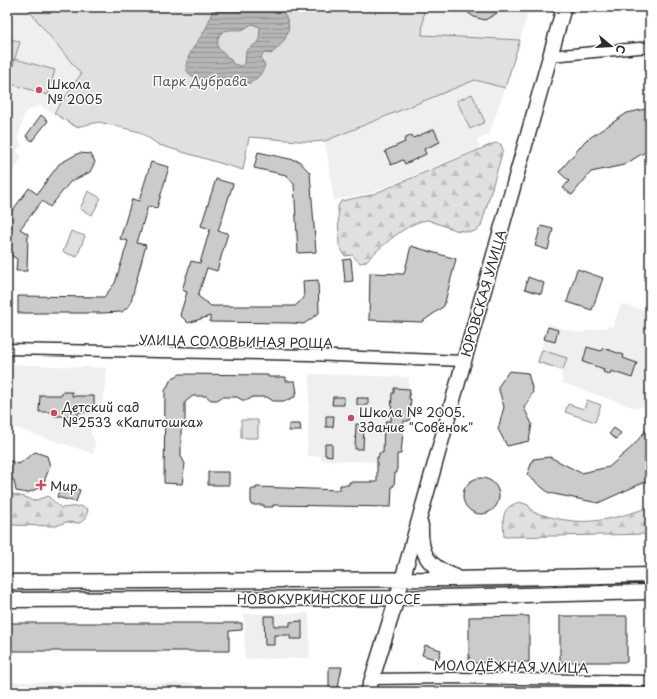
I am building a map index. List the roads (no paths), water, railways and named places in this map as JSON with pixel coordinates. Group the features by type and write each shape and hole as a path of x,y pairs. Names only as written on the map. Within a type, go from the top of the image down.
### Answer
{"main road":[{"name":"ЮРОВСКАЯ УЛИЦА","path":"370,686 397,598 564,7"},
{"path":"421,509 422,543 427,559 438,570 462,578"},
{"name":"НОВОКУРКИНСКОЕ ШОССЕ","path":"7,582 650,575"},
{"name":"НОВОКУРКИНСКОЕ ШОССЕ","path":"7,600 397,598 650,592"}],"street":[{"path":"550,56 650,47"},
{"name":"УЛИЦА СОЛОВЬИНАЯ РОЩА","path":"7,349 310,355 464,361"},
{"path":"650,575 645,577 641,584 645,590 650,592"},
{"name":"МОЛОДЁЖНАЯ УЛИЦА","path":"370,686 456,678 650,681"}],"place":[{"name":"Школа № 2005","path":"39,90"},
{"name":"Детский сад №2533 «Капитошка»","path":"54,413"},
{"name":"Школа № 2005. Здание \"Совёнок\"","path":"351,418"},
{"name":"Мир","path":"41,485"}],"park label":[{"name":"Парк Дубрава","path":"200,80"}]}
